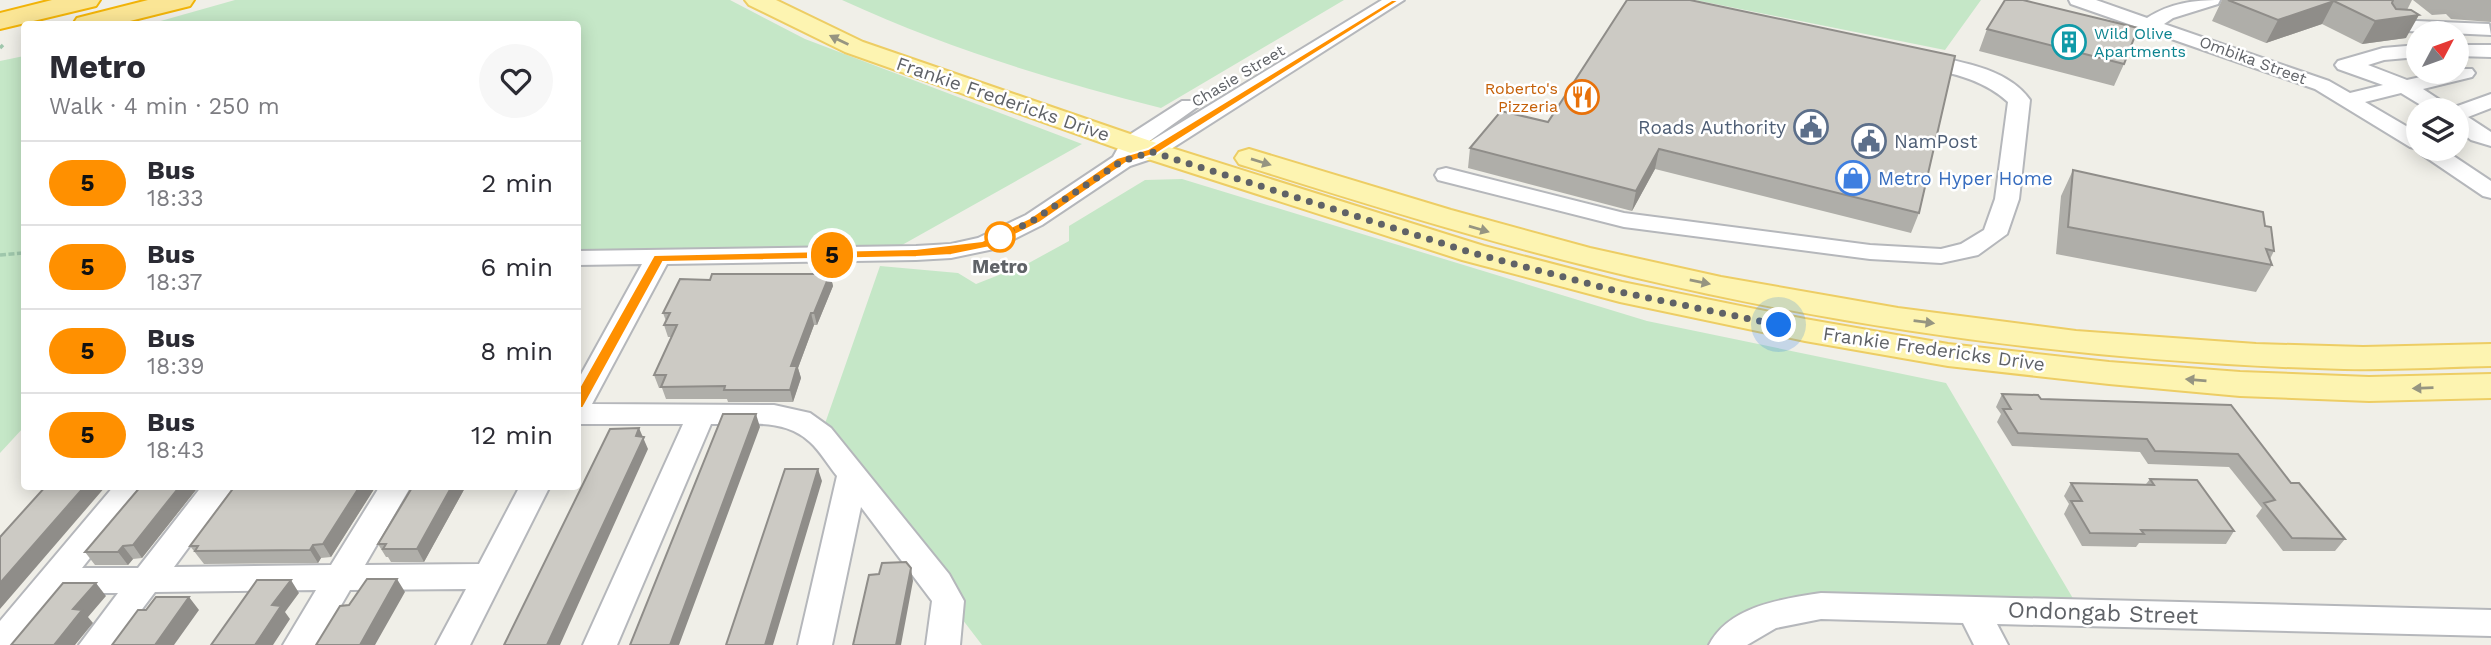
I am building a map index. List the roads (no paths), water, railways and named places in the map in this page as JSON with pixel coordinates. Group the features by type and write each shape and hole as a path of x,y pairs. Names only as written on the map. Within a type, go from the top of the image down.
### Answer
{"highway":[{"path":"44,21 86,0"},
{"path":"99,21 180,0"}],"main road":[{"name":"Frankie Fredericks Drive","path":"757,0 854,47 1473,253 1620,292 1922,351 2109,373 2240,384 2369,389 2491,386"},
{"name":"Frankie Fredericks Drive","path":"805,0 880,36 1146,144 1635,268 1906,320 2078,340 2215,352 2346,358 2491,355"}],"street":[{"name":"Chasie Street","path":"581,258 916,253 951,251 985,244 1034,220 1363,0"},
{"name":"Chasie Street","path":"1146,144 1395,0"},
{"name":"Ombika Street","path":"2078,0 2291,72 2349,99 2406,135"},
{"path":"2151,24 2166,15 2211,0"},
{"path":"2408,8 2423,21"},
{"path":"2392,26 2406,27"},
{"path":"2469,30 2489,30"},
{"path":"2469,50 2491,51"},
{"path":"2406,52 2383,54 2340,66 2402,85 2424,98"},
{"path":"1446,175 1624,220 1870,252 1941,256 1969,250 1995,234 2007,199 2019,100 2004,85 1975,72 1907,57"},
{"path":"2349,99 2407,84"},
{"path":"2469,111 2491,100"},
{"path":"2469,127 2479,135 2491,139"},
{"path":"2446,161 2491,191"},
{"path":"581,399 658,258"},
{"path":"581,414 775,415 800,419 821,435 943,592 948,601 943,645"},
{"path":"600,645 702,415"},
{"path":"815,645 852,476"},
{"path":"0,645 129,490"},
{"path":"96,645 216,490"},
{"path":"300,645 394,490"},
{"path":"453,645 533,490"},
{"path":"54,581 489,576"},
{"name":"Ondongab Street","path":"1726,645 1736,633 1768,616 1821,606 2491,623"},
{"path":"1973,609 1992,645"}],"place":[{"name":"Wild Olive Apartments","path":"2069,42"},
{"name":"Roberto's Pizzeria","path":"1582,97"},
{"name":"Roads Authority","path":"1811,127"},
{"name":"NamPost","path":"1869,141"},
{"name":"Metro Hyper Home","path":"1853,178"},
{"name":"Metro","path":"1000,237"}]}
